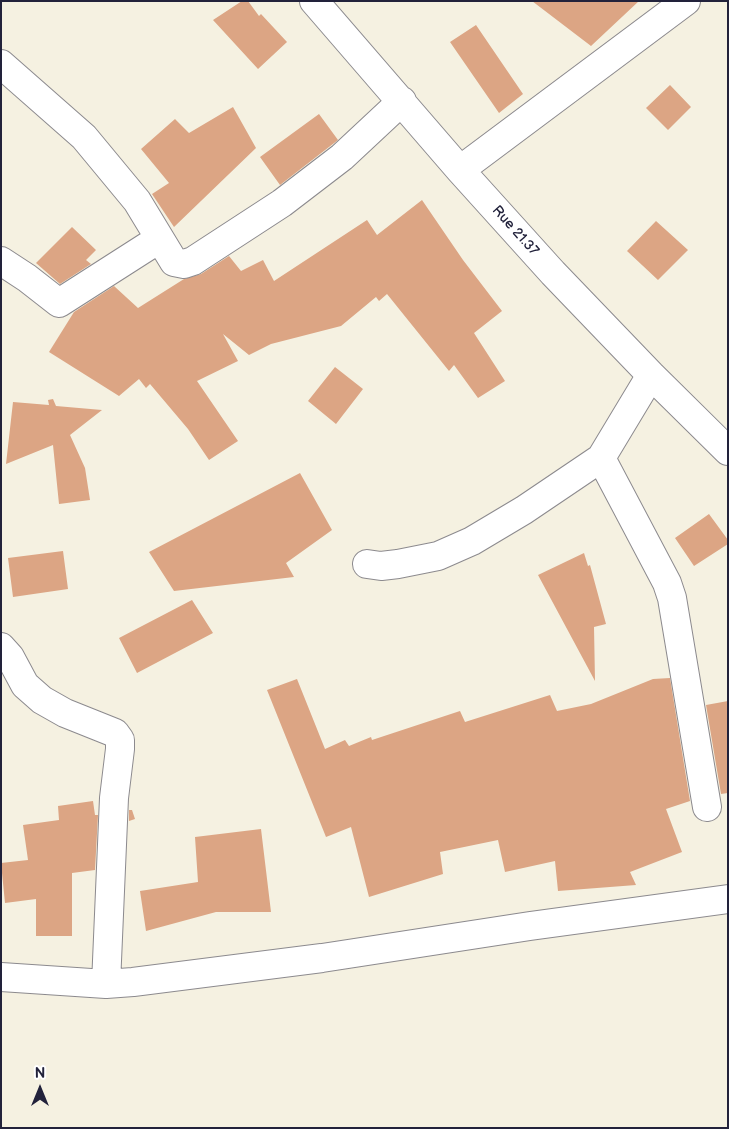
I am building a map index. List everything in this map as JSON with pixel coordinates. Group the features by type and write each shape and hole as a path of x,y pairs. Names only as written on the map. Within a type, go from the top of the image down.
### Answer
{"street":[{"name":"Rue 21.37","path":"314,1 460,170 553,273 651,375 728,451"},
{"path":"460,170 686,1"},
{"path":"1,64 84,137 137,201 174,262 184,264 193,261 282,203 342,156 402,101"},
{"path":"1,261 27,278 59,304 159,239"},
{"path":"367,564 381,566 438,556 472,541 524,510 601,458 651,375"},
{"path":"601,458 667,583 672,598 707,807"},
{"path":"1,647 10,657 25,685 42,700 65,713 115,733 120,740 114,798 106,984"},
{"path":"1,977 106,984 322,958 530,926 728,899"}],"building":[{"path":"242,1 248,1 259,16 261,14 287,42 258,69 213,20"},
{"path":"532,1 639,1 591,46"},
{"path":"476,25 523,94 499,113 450,42"},
{"path":"670,85 691,107 668,130 646,108"},
{"path":"233,107 256,148 174,227 152,194 169,183 141,149 175,119 189,133"},
{"path":"319,114 338,140 280,185 260,157"},
{"path":"422,200 463,260 502,311 474,333 505,381 478,398 454,365 449,371 387,294 379,301 376,297 341,326 271,344 249,355 223,334 238,361 197,381 238,441 209,460 188,429 150,384 146,388 139,379 119,396 49,352 74,312 114,286 138,308 184,279 201,274 229,256 241,271 263,260 274,281 367,220 377,235"},
{"path":"656,221 688,250 658,280 627,251"},
{"path":"72,227 96,250 86,260 91,264 60,284 36,263"},
{"path":"335,367 363,389 336,424 308,401"},
{"path":"53,399 56,406 102,410 70,435 85,468 90,500 59,504 53,445 6,464 13,402 49,405 48,400"},
{"path":"300,473 332,530 286,563 294,577 174,591 149,552"},
{"path":"709,514 728,540 728,544 694,566 675,538"},
{"path":"63,551 68,589 13,597 8,558"},
{"path":"584,553 588,566 590,565 606,624 594,627 595,681 538,575"},
{"path":"192,600 213,633 137,673 119,638"},
{"path":"670,678 690,801 666,809 682,852 630,872 636,885 558,891 555,861 505,872 498,840 440,852 443,874 369,897 351,827 326,837 267,690 297,679 325,749 345,740 349,746 371,737 372,740 460,711 465,722 550,695 557,711 591,704 653,679"},
{"path":"728,701 728,793 721,794 706,705"},
{"path":"93,801 95,815 98,815 95,870 72,873 72,936 36,936 36,899 5,903 1,863 28,860 23,825 59,820 58,806"},
{"path":"129,810 132,810 135,819 129,821"},
{"path":"261,829 271,912 216,912 146,931 140,891 198,882 195,837"}]}
